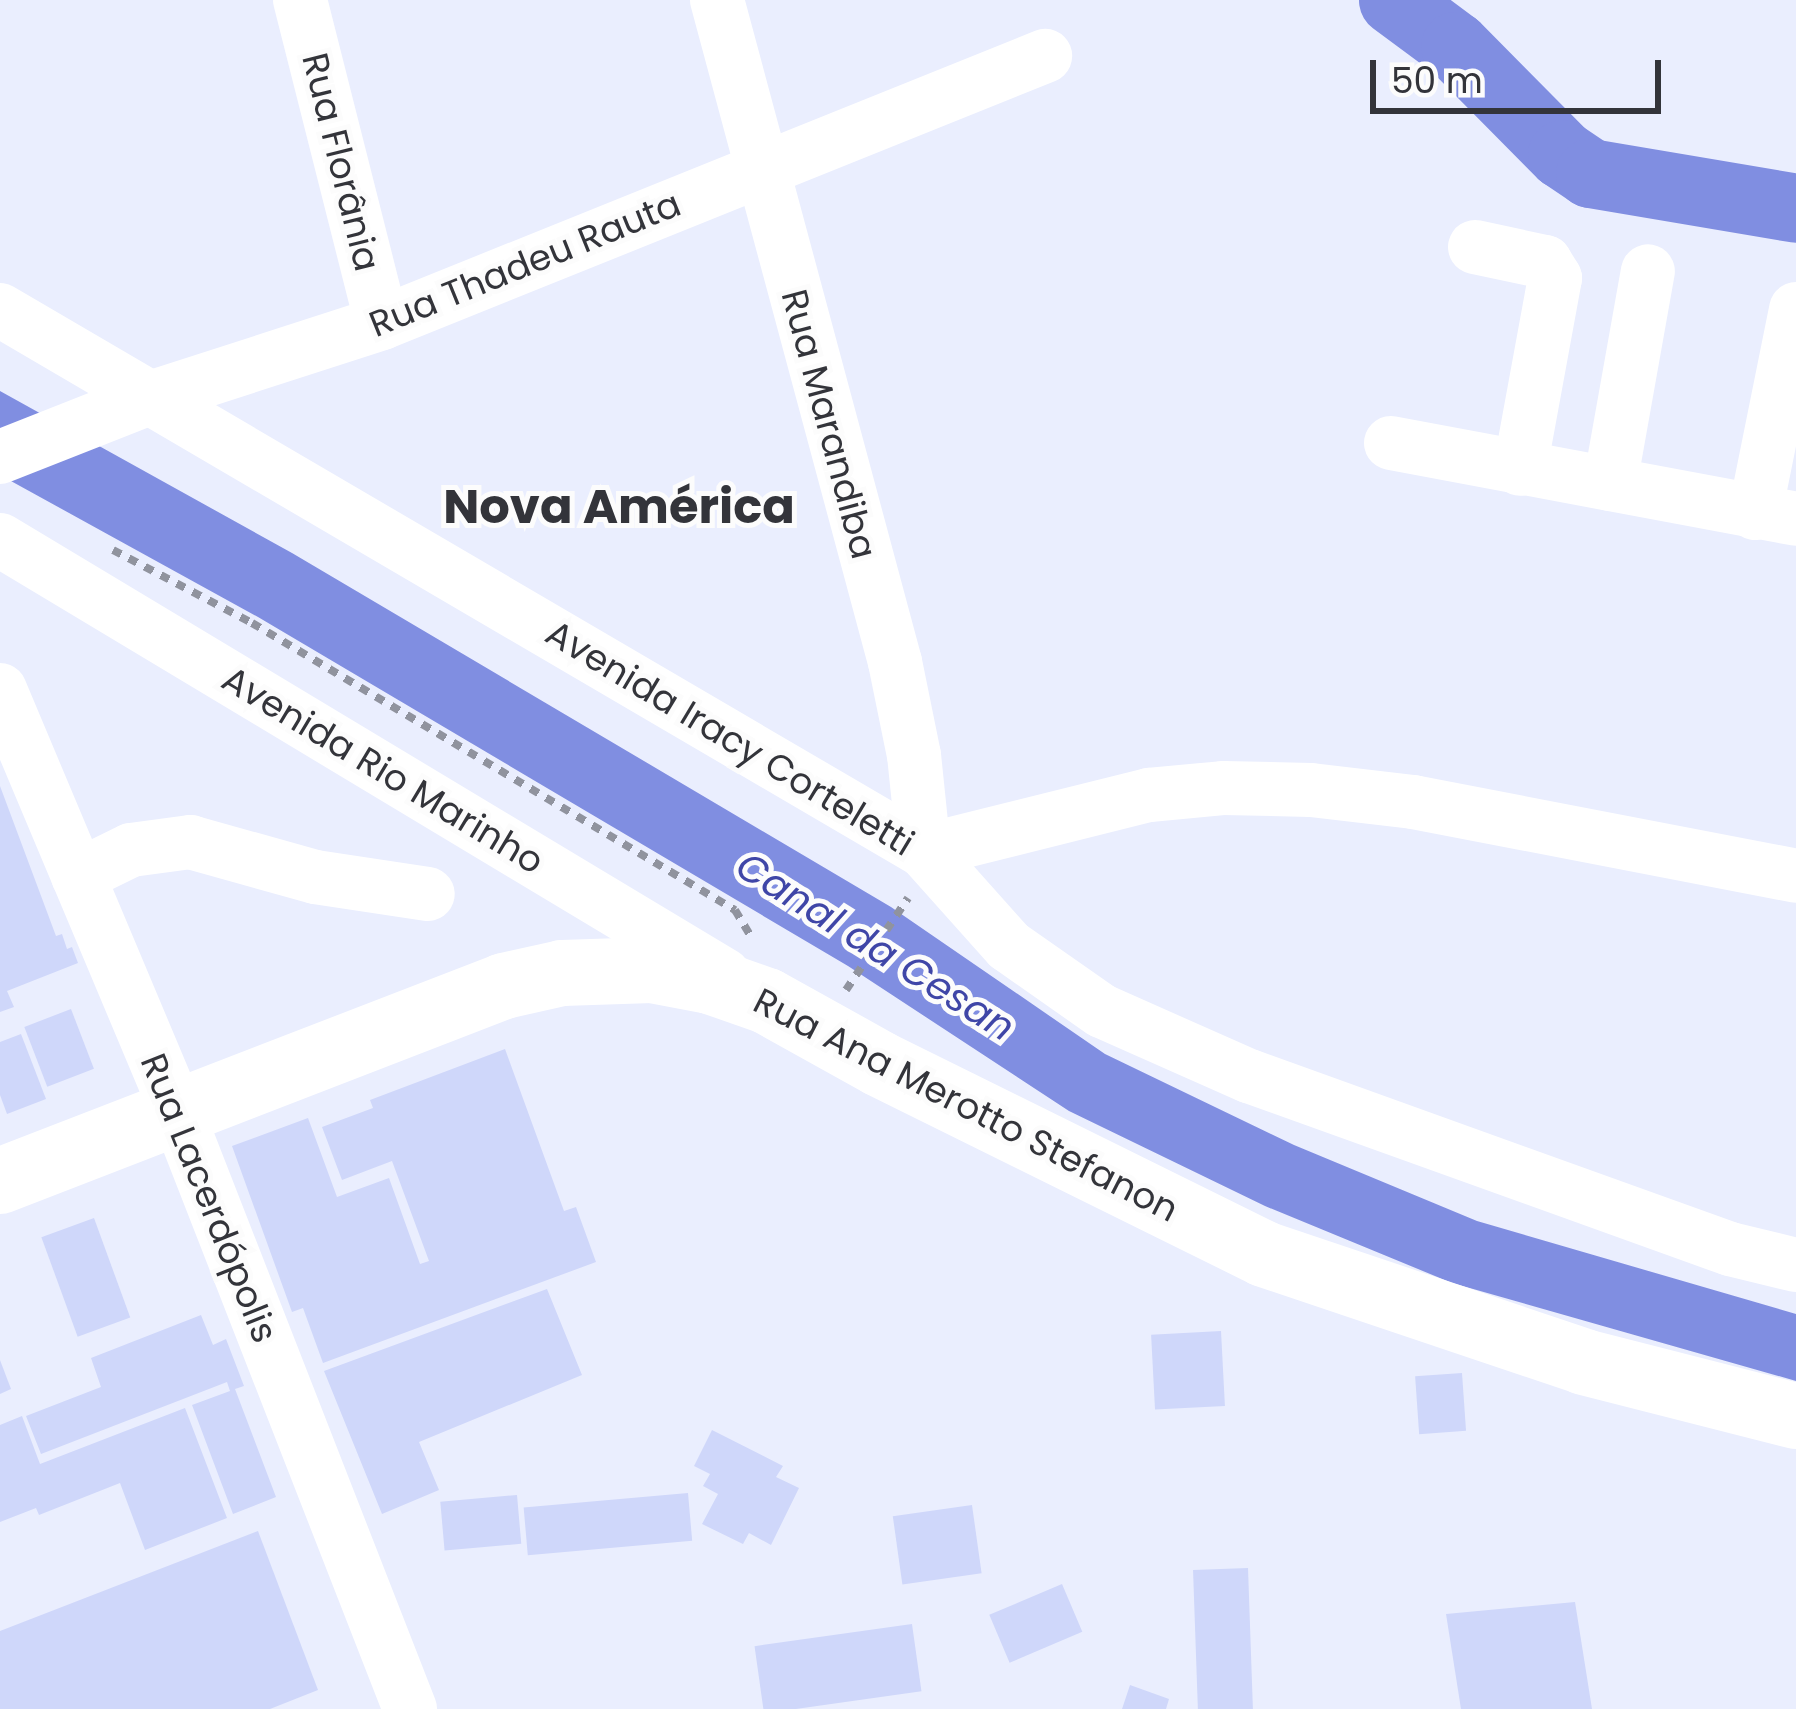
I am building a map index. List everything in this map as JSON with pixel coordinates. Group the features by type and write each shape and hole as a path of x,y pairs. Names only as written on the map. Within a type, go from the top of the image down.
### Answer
{"main road":[{"name":"Rua Ana Merotto Stefanon","path":"0,1181 532,978 592,970 652,970 710,981 761,977 880,1064 1264,1254 1584,1362 1796,1416"}],"street":[{"name":"Rua Florânia","path":"300,0 382,323"},
{"name":"Rua Marandiba","path":"717,0 895,662 914,755 924,851"},
{"name":"Rua Thadeu Rauta","path":"0,457 150,398 382,323 1046,56"},
{"path":"1475,247 1545,262 1555,278 1520,469"},
{"path":"1610,484 1648,271"},
{"path":"1391,443 1776,516 1796,309"},
{"name":"Avenida Iracy Corteletti","path":"0,310 924,851 981,919 1046,975 1102,1011 1249,1076 1730,1249 1796,1265"},
{"name":"Avenida Rio Marinho","path":"0,540 761,977"},
{"name":"Rua Lacerdópolis","path":"0,690 177,1112 410,1709"},
{"path":"924,851 1150,795 1223,788 1311,790 1413,802 1796,876"},
{"path":"981,919 985,874 1000,832"},
{"path":"78,876 131,850 190,842 315,877 428,894"}],"path":[{"path":"105,546 252,623 735,910 750,928 761,977"},
{"path":"855,976 900,909"}],"water":[{"name":"Canal da Cesan","path":"0,391 292,553 891,907 1105,1054 1294,1145 1477,1221 1796,1314 1796,1381 1452,1283 1265,1206 1069,1111 848,966 258,617 0,475"}],"building":[{"path":"0,786 56,936 62,934 78,963 7,991 14,1007 0,1012"},
{"path":"71,1009 94,1069 47,1087 24,1027"},
{"path":"21,1034 46,1099 7,1114 0,1095 0,1042"},
{"path":"505,1049 564,1211 576,1207 596,1262 323,1363 303,1308 292,1312 232,1146 308,1118 337,1197 389,1178 420,1264 429,1261 392,1161 342,1180 322,1127 373,1108 370,1100"},
{"path":"94,1218 130,1318 78,1337 41,1237"},
{"path":"547,1289 582,1375 419,1442 439,1490 382,1514 324,1371"},
{"path":"201,1315 213,1345 226,1339 244,1386 235,1389 276,1497 233,1514 192,1405 230,1391 227,1382 41,1454 26,1416 101,1387 91,1358"},
{"path":"1221,1331 1225,1406 1155,1410 1151,1335"},
{"path":"0,1360 11,1389 0,1394"},
{"path":"1462,1373 1466,1431 1419,1434 1415,1376"},
{"path":"185,1408 227,1518 145,1550 120,1483 39,1515 36,1508 0,1522 0,1425 22,1416 40,1464"},
{"path":"712,1430 783,1466 776,1477 799,1488 771,1545 749,1533 743,1544 702,1524 718,1494 703,1486 710,1474 694,1466"},
{"path":"688,1493 692,1541 528,1555 524,1507"},
{"path":"517,1495 521,1544 445,1551 440,1502"},
{"path":"972,1505 982,1573 902,1584 893,1516"},
{"path":"258,1531 318,1690 270,1709 0,1709 0,1631"},
{"path":"1248,1568 1253,1709 1198,1709 1193,1570"},
{"path":"1062,1584 1082,1632 1010,1663 989,1615"},
{"path":"1575,1602 1592,1709 1461,1709 1446,1614"},
{"path":"912,1624 921,1691 763,1709 755,1646"},
{"path":"1130,1685 1169,1699 1166,1709 1122,1709"}],"waterway":[{"path":"1393,0 1455,46 1562,154 1590,173 1796,208"}],"district":[{"name":"Nova América","path":"619,507"}]}
